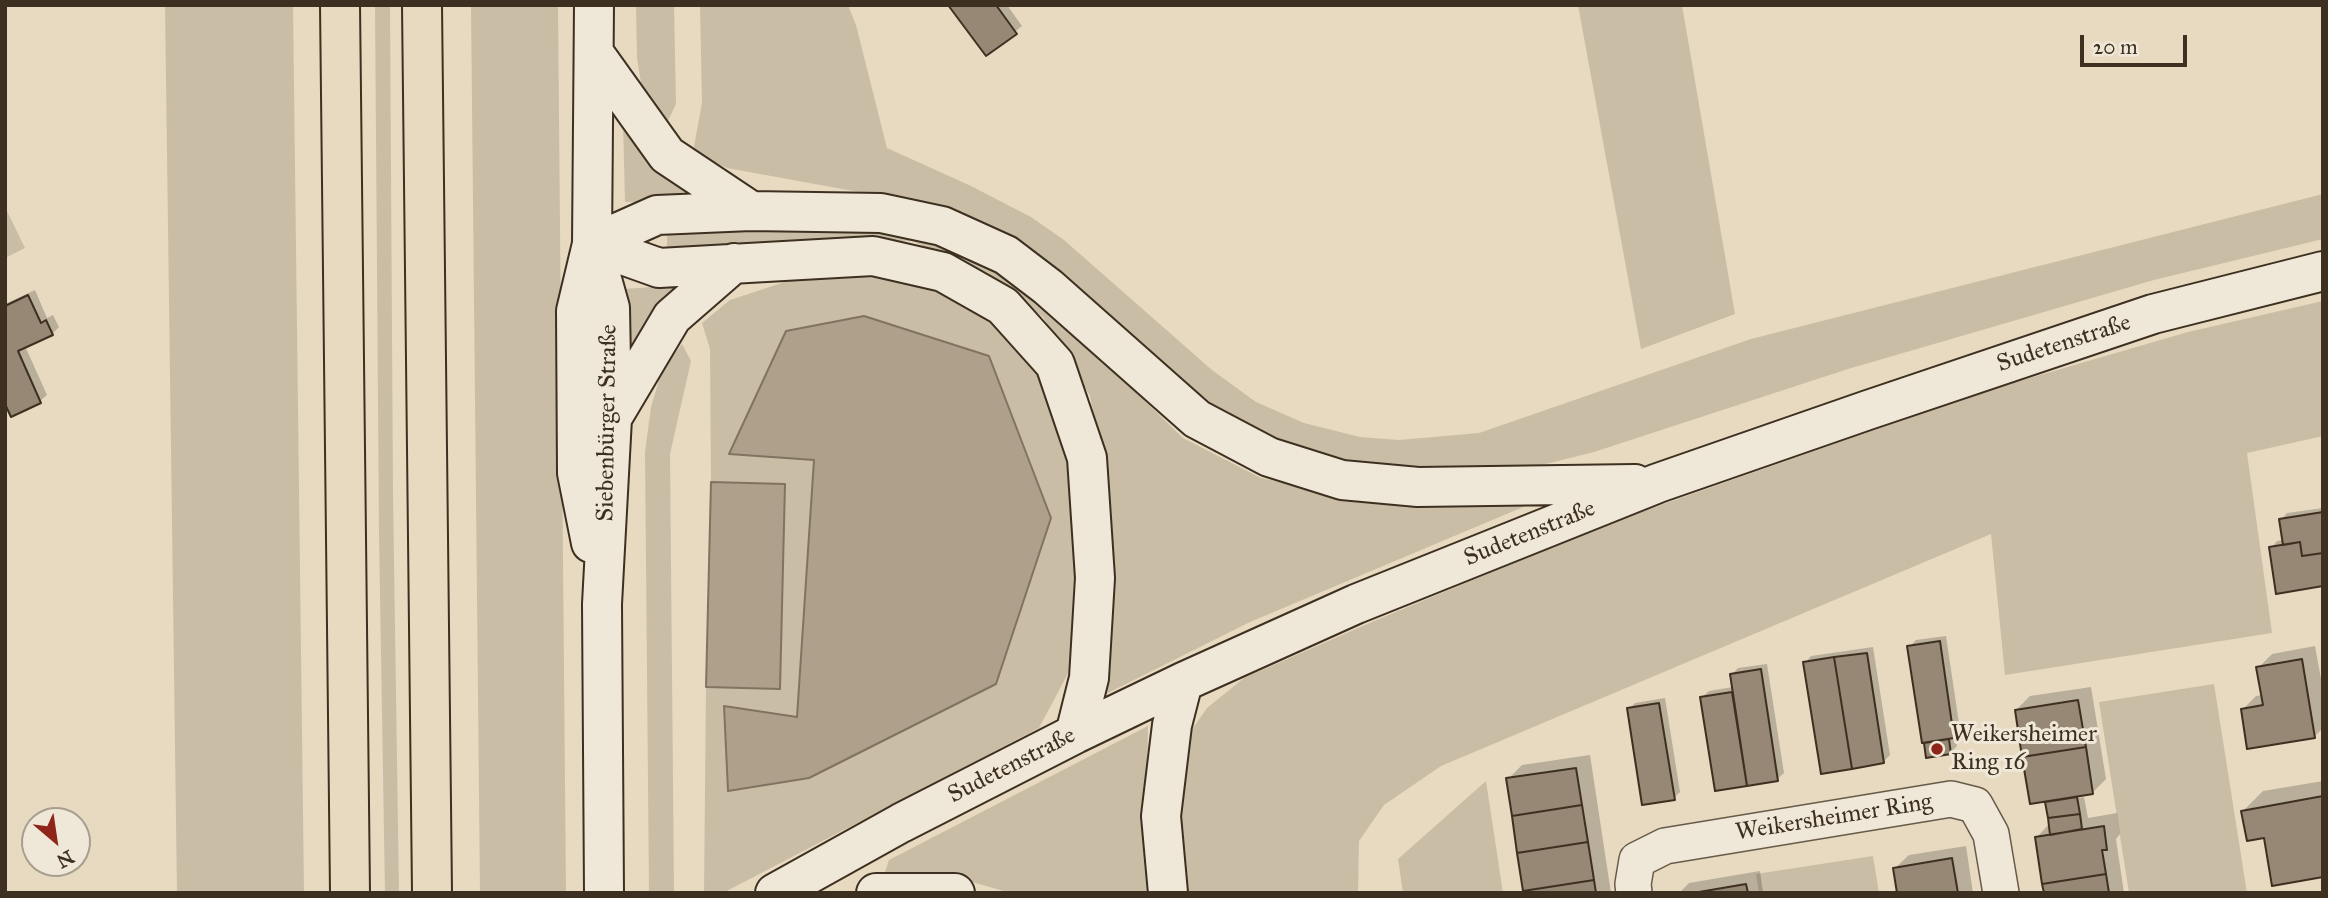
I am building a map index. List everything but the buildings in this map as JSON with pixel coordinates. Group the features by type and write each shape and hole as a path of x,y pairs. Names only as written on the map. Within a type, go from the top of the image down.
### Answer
{"highway":[{"path":"340,5 350,893"},
{"path":"422,5 432,893"}],"main road":[{"name":"Siebenbürger Straße","path":"594,5 592,244 576,311 577,473 602,604"},
{"path":"594,53 667,155 751,211"},
{"path":"592,244 657,215 751,211 881,214 942,226 1006,256 1048,287 1197,419 1269,457 1342,480 1418,487 1658,483"},
{"name":"Siebenbürger Straße","path":"592,244 610,308 612,418 602,604 604,893"},
{"path":"592,244 659,268 873,256 943,272 1003,306 1055,363 1087,458 1095,578 1089,678 1075,734"},
{"path":"612,418 672,317 734,263"},
{"name":"Sudetenstraße","path":"775,893 901,823 1075,734 1356,604 1658,483 1868,410 2153,314 2323,271"},
{"path":"1168,893 1161,816 1172,725 1183,682"},
{"path":"876,893 955,893"}],"street":[{"name":"Weikersheimer Ring","path":"1634,893 1637,860 1665,846 1951,799 1975,806 1991,834 2001,893"}],"shaded area":[{"path":"165,5 293,5 304,893 177,893"},
{"path":"375,5 390,5 399,893 385,893"},
{"path":"471,5 558,5 566,893 480,893"},
{"path":"636,5 674,5 676,104 666,125 642,89 637,58"},
{"path":"700,5 848,5 856,25 887,148 1031,217 1064,240 1212,370 1256,402 1304,423 1360,437 1399,440 1479,433 1751,339 2323,194 2323,239 2154,280 1848,369 1594,452 1546,464 1500,471 1427,471 1337,461 1267,438 1202,404 1068,280 1000,231 930,205 727,168 693,152 702,103"},
{"path":"1578,5 1682,5 1735,314 1641,349"},
{"path":"623,122 714,204 625,202"},
{"path":"5,207 25,248 5,258"},
{"path":"667,227 911,233 980,257 1032,291 1183,438 1261,478 1356,499 1535,502 1250,622 1104,695 1110,626 1108,482 1090,396 1043,317 978,270 912,241 824,241 667,252"},
{"path":"848,272 909,277 974,309 1015,342 1053,397 1073,455 1079,532 1073,664 1039,728 723,893 704,893 706,687 780,688 785,484 711,482 710,349 702,323 730,300 794,279"},
{"path":"684,285 625,363 623,289"},
{"path":"2323,301 2323,436 2247,453 2272,633 2005,675 1991,534 1441,766 1384,805 1359,841 1358,893 1184,893 1177,808 1191,731 1207,708 1244,678 1618,520 1985,391 2188,332"},
{"path":"864,316 989,356 1051,518 996,684 809,778 728,791 724,706 797,717 814,460 729,454 786,331"},
{"path":"682,344 691,361 670,454 674,893 649,893 645,452 651,407 662,370"},
{"path":"711,482 785,484 780,689 706,687"},
{"path":"2214,684 2247,893 2129,893 2099,702"},
{"path":"1148,726 1151,893 1011,893 947,875 884,875 889,860"},
{"path":"1486,781 1503,893 1403,893 1398,859"},
{"path":"1873,856 1879,893 1759,893 1756,874"}],"place":[{"name":"Weikersheimer Ring 16","path":"1937,749"}]}
